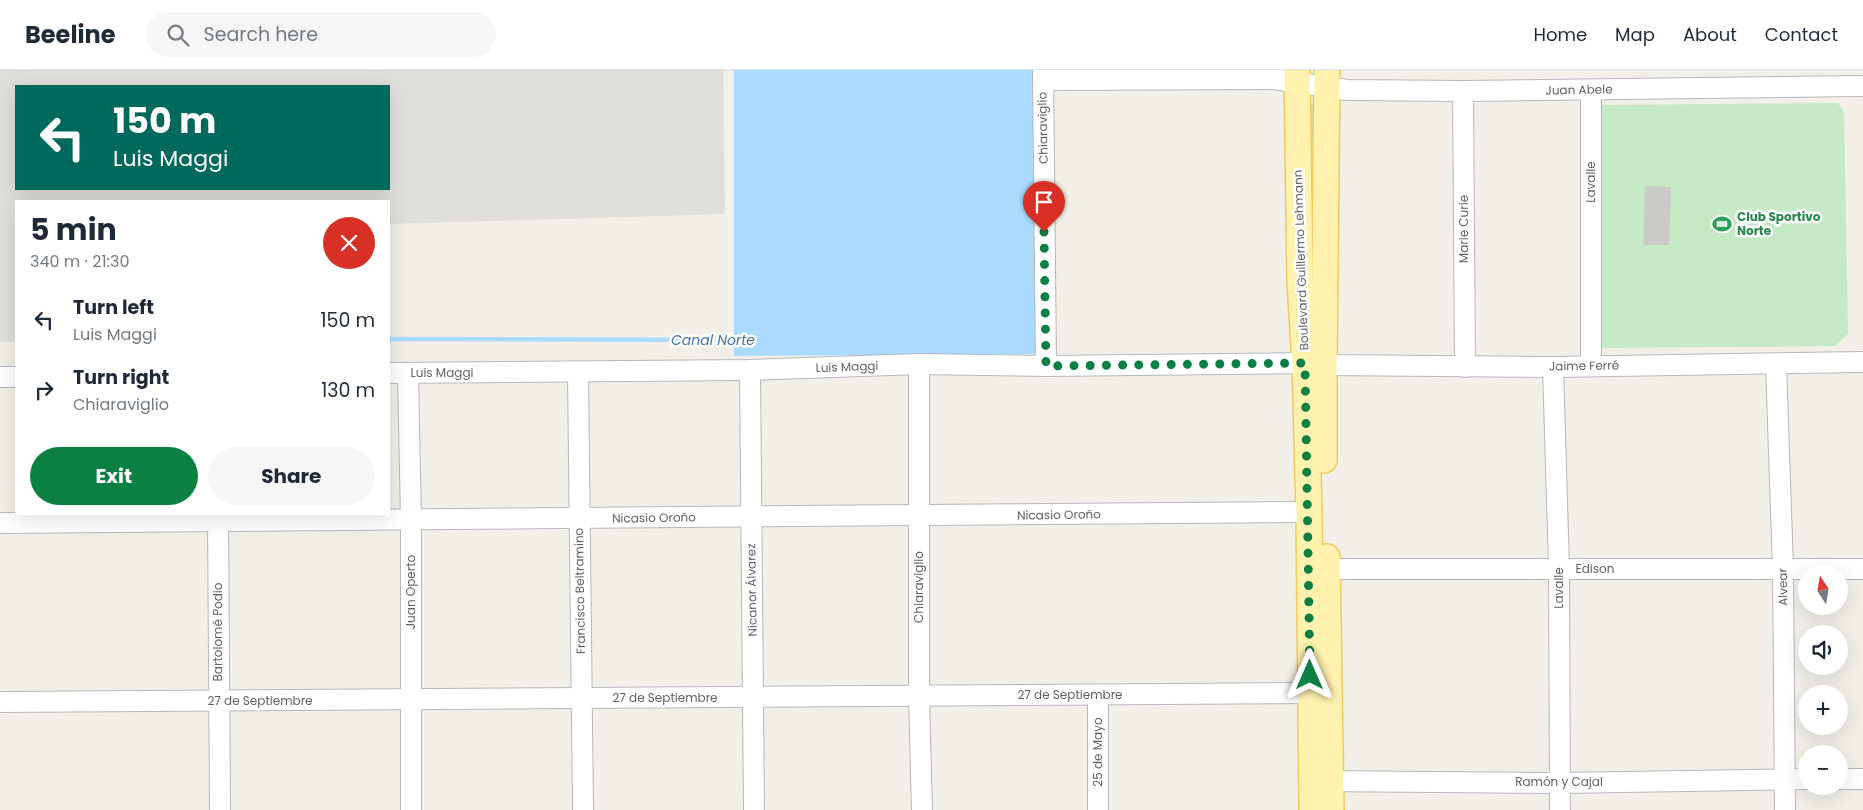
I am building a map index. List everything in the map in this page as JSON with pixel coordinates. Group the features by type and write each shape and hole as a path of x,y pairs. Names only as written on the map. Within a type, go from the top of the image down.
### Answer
{"main road":[{"name":"Boulevard Guillermo Lehmann","path":"1297,76 1300,282 1314,364 1325,511 1327,569 1320,693"},
{"name":"Boulevard Guillermo Lehmann","path":"1312,810 1321,782 1320,693 1309,512 1328,79"},
{"name":"Boulevard Guillermo Lehmann","path":"1321,782 1331,810"}],"street":[{"name":"Juan Abele","path":"1043,75 1274,79 1297,76 1328,79 1347,90 1463,91 1863,86"},
{"name":"Chiaraviglio","path":"1043,75 1046,366"},
{"name":"Lavalle","path":"1591,90 1591,365"},
{"name":"Marie Curie","path":"1463,91 1465,367"},
{"name":"Jaime Ferré","path":"1314,364 1553,367 1863,362"},
{"name":"Chiaraviglio","path":"919,364 922,810"},
{"name":"Luis Maggi","path":"399,373 750,370 919,364 1046,366 1314,364"},
{"name":"Alvear","path":"1776,364 1783,570 1785,810"},
{"name":"Lavalle","path":"1553,367 1559,568 1560,810"},
{"name":"Nicanor Álvarez","path":"750,370 754,810"},
{"name":"Francisco Beltramino","path":"578,372 583,810"},
{"name":"Juan Operto","path":"399,373 411,520 411,810"},
{"path":"0,377 15,377"},
{"name":"Nicasio Oroño","path":"0,523 218,517 411,520 752,516 919,517 1309,512"},
{"name":"Bartolomé Podio","path":"218,517 220,810"},
{"name":"Edison","path":"1327,569 1863,569"},
{"name":"27 de Septiembre","path":"0,702 1320,693"},
{"name":"25 de Mayo","path":"1098,695 1098,810"},
{"name":"Ramón y Cajal","path":"1321,782 1560,783 1798,779"},
{"path":"1848,779 1863,779"}],"shaded area":[{"path":"0,70 723,70 725,214 390,224 390,200 15,200 15,342 0,342"}],"green space":[{"name":"Club Sportivo Norte","path":"1838,103 1844,113 1848,334 1835,346 1600,348 1598,105"},
{"path":"1308,105 1318,105 1319,340 1310,340"}],"water":[{"path":"734,70 1035,70 1036,354 734,356"}],"building":[{"path":"1645,186 1671,187 1669,245 1643,245"}],"waterway":[{"name":"Canal Norte","path":"390,339 740,340"}],"place":[{"name":"Club Sportivo Norte","path":"1722,224"}],"route":[{"path":"1044,232 1046,366 1305,363 1309,512 1310,675"}]}
